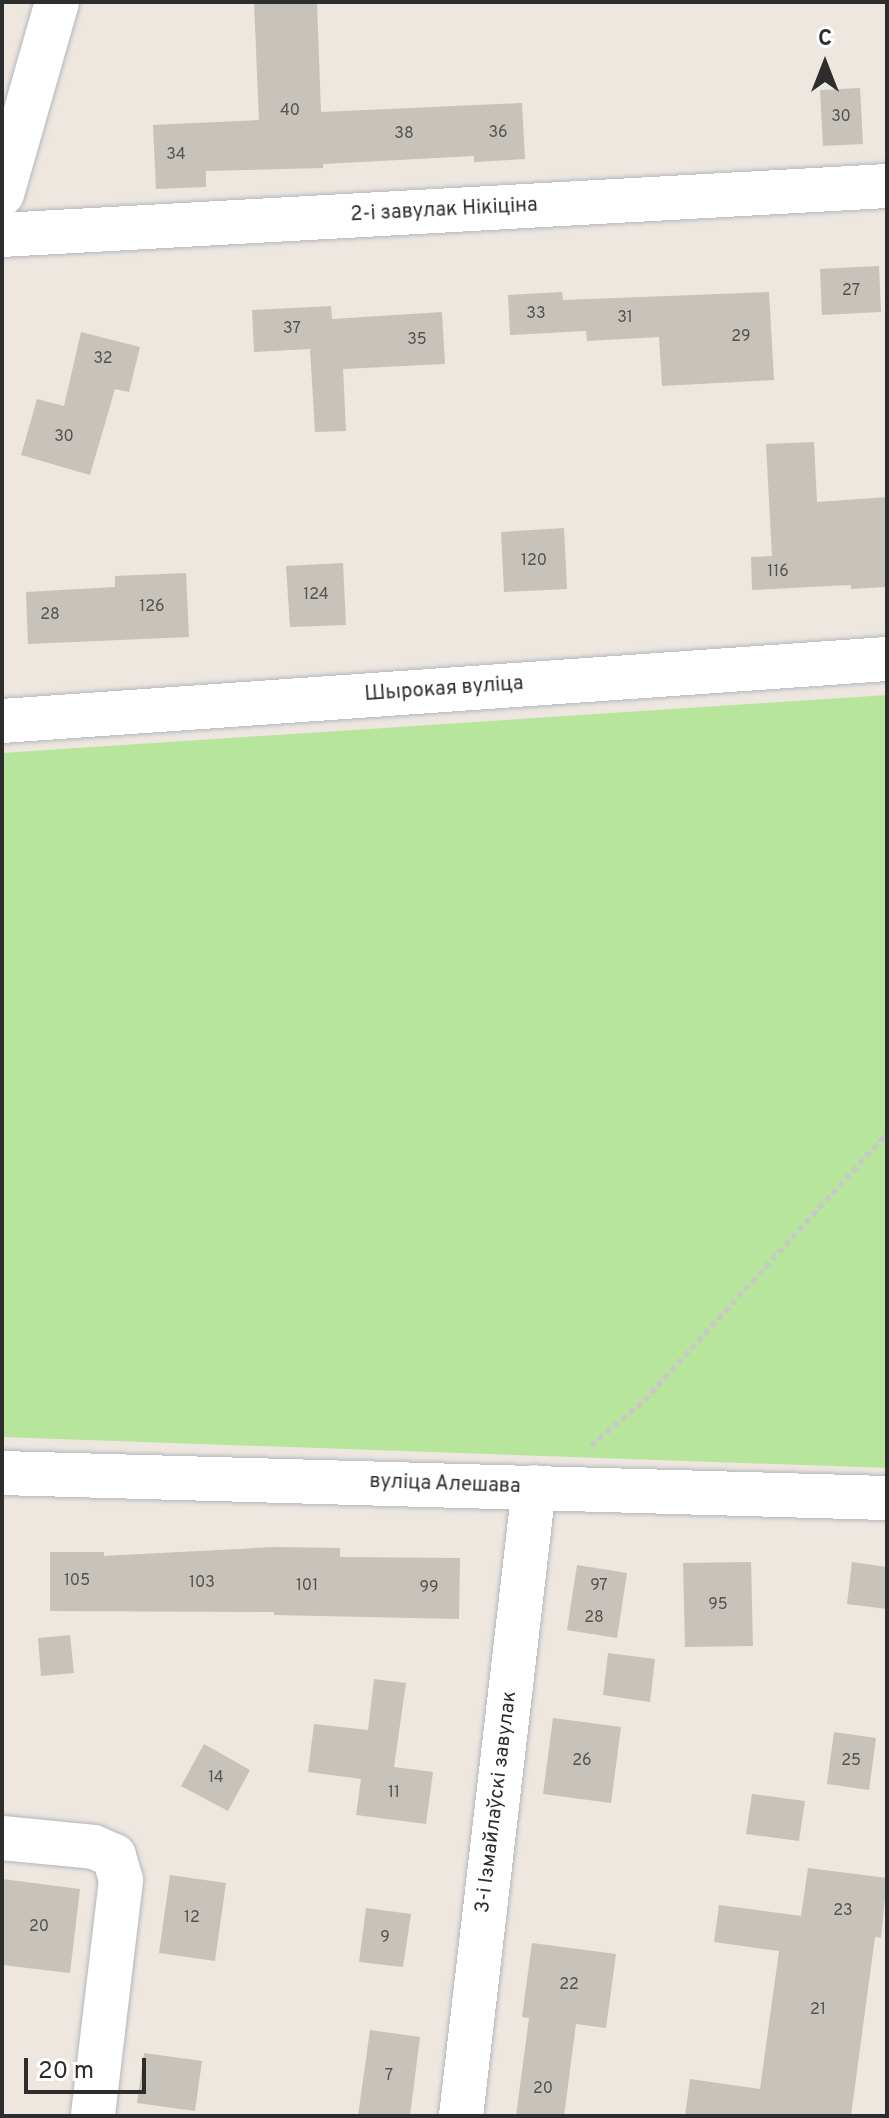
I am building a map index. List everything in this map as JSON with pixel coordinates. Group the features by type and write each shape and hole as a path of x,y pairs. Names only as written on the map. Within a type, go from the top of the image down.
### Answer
{"street":[{"path":"2,194 57,2"},
{"name":"2-і завулак Нікіціна","path":"2,235 887,186"},
{"name":"Шырокая вуліца","path":"2,721 887,659"},
{"name":"вуліца Алешава","path":"2,1473 887,1498"},
{"name":"3-і Ізмайлаўскі завулак","path":"461,2116 534,1487"},
{"path":"2,1838 94,1847 114,1856 121,1880 93,2116"}],"path":[{"path":"534,1487 608,1432 644,1400 887,1133"}],"green space":[{"path":"887,695 887,1468 2,1437 2,753"}],"building":[{"path":"254,2 317,2 321,112 522,103 525,159 474,162 474,156 323,164 323,168 206,171 206,187 156,189 153,125 259,120"},
{"path":"860,88 863,144 823,146 820,90"},
{"path":"879,266 881,312 822,315 820,269"},
{"path":"562,292 563,300 769,292 774,380 662,386 659,337 587,341 586,331 510,335 508,295"},
{"path":"331,306 332,319 442,312 445,364 343,369 346,431 315,432 310,349 254,352 252,310"},
{"path":"81,332 140,347 129,392 115,389 90,475 21,455 37,399 64,406"},
{"path":"814,442 817,502 887,497 887,587 851,589 851,585 752,590 751,557 772,556 766,444"},
{"path":"564,528 567,589 504,592 501,532"},
{"path":"343,563 346,625 290,627 286,566"},
{"path":"186,573 189,637 28,644 26,592 115,587 115,576"},
{"path":"275,1547 340,1548 340,1557 460,1558 459,1619 274,1615 274,1612 50,1611 50,1552 104,1552 104,1556"},
{"path":"751,1562 753,1646 685,1647 683,1563"},
{"path":"852,1562 887,1567 887,1609 847,1604"},
{"path":"577,1565 627,1573 617,1638 567,1630"},
{"path":"70,1635 74,1673 41,1676 38,1638"},
{"path":"608,1653 655,1659 650,1702 603,1695"},
{"path":"374,1679 406,1683 394,1767 433,1772 426,1824 356,1815 361,1779 308,1772 314,1724 368,1730"},
{"path":"553,1718 621,1727 611,1803 543,1794"},
{"path":"834,1732 876,1738 869,1790 827,1784"},
{"path":"204,1744 250,1770 228,1811 181,1786"},
{"path":"752,1794 805,1801 799,1841 746,1834"},
{"path":"808,1868 887,1878 881,1938 875,1937 851,2116 685,2116 690,2079 760,2089 779,1951 714,1942 719,1905 801,1916"},
{"path":"170,1875 226,1883 215,1961 159,1953"},
{"path":"2,1879 80,1889 70,1973 2,1965"},
{"path":"366,1908 411,1914 403,1967 359,1962"},
{"path":"532,1943 616,1954 606,2028 576,2024 564,2116 516,2116 529,2018 522,2017"},
{"path":"370,2030 420,2037 410,2116 358,2116"},
{"path":"144,2053 202,2061 195,2111 137,2103"}]}
